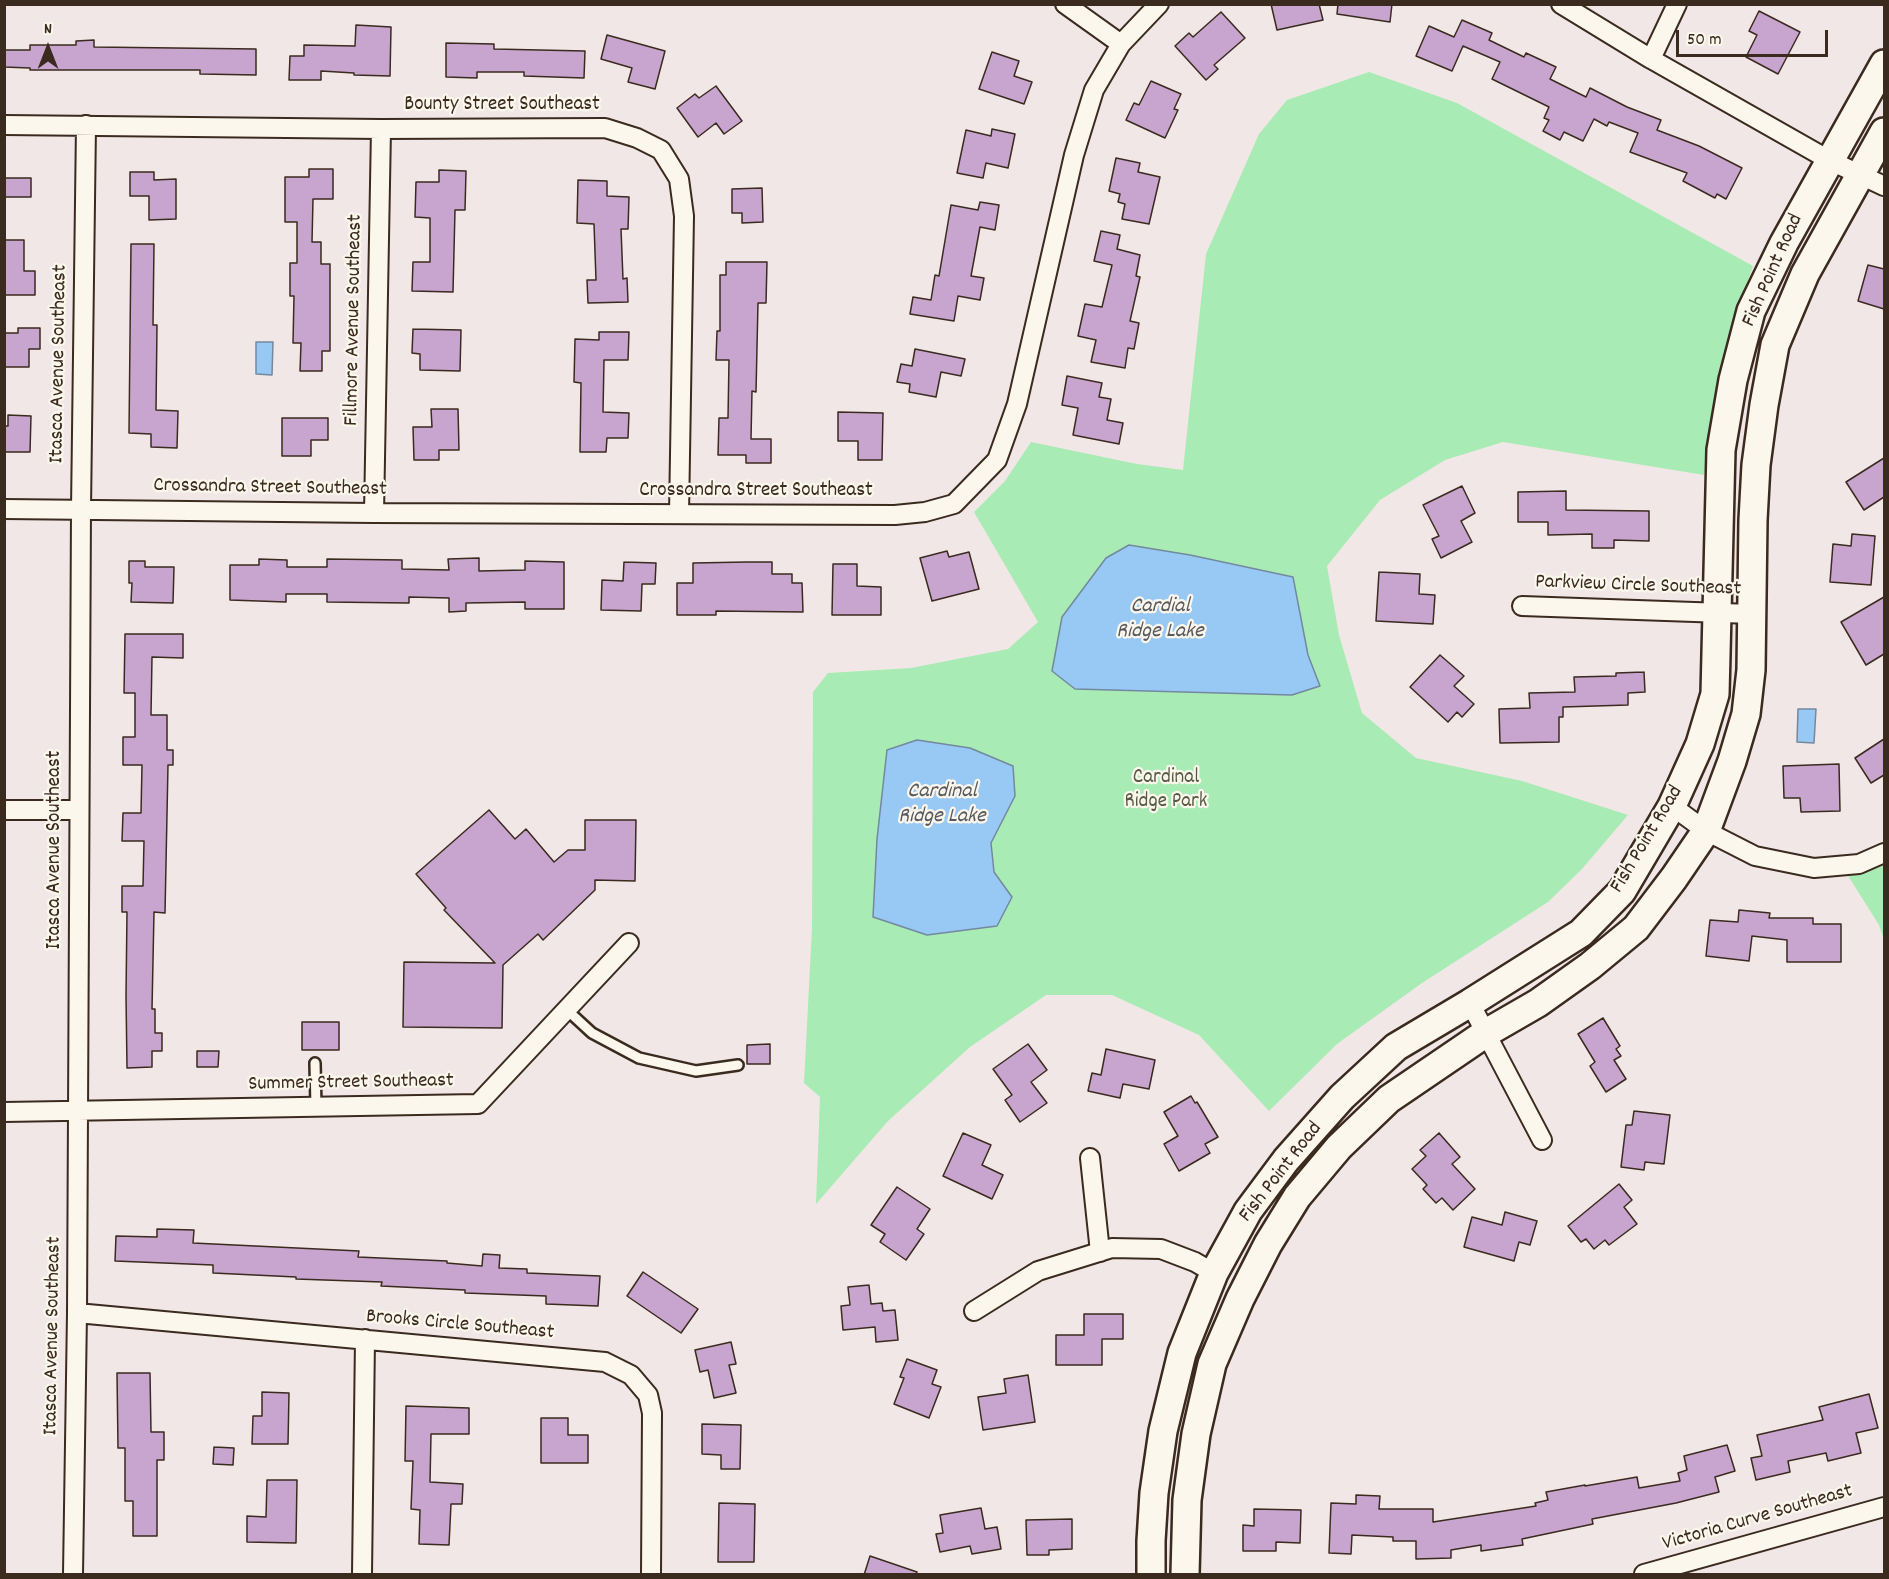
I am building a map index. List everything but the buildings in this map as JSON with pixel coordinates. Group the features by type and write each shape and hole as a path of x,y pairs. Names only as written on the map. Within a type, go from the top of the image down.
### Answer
{"street":[{"path":"1065,4 1121,44"},
{"name":"Crossandra Street Southeast","path":"4,509 895,516 925,512 954,504 997,460 1017,404 1074,155 1094,90 1121,44 1159,4"},
{"path":"1561,4 1651,59 1829,160 1884,186"},
{"path":"1651,59 1677,4"},
{"name":"Fish Point Road","path":"1151,1575 1154,1493 1163,1431 1182,1353 1214,1273 1248,1211 1286,1160 1342,1097 1396,1047 1581,933 1622,891 1672,806 1700,744 1715,694 1721,450 1733,380 1751,311 1784,243 1884,64"},
{"name":"Bounty Street Southeast","path":"4,124 381,129 605,128 637,138 661,150 679,179 684,216 679,514"},
{"name":"Itasca Avenue Southeast","path":"73,1575 86,125"},
{"name":"Fillmore Avenue Southeast","path":"374,513 381,129"},
{"name":"Fish Point Road","path":"1185,1575 1187,1500 1196,1434 1212,1364 1240,1299 1268,1244 1297,1197 1340,1147 1389,1099 1486,1033 1538,1003 1590,966 1636,928 1706,831 1732,761 1746,714 1751,670 1756,465 1775,345 1805,274 1884,132"},
{"name":"Parkview Circle Southeast","path":"1522,606 1752,614"},
{"path":"1672,806 1706,831 1755,856 1814,868 1859,864 1884,853"},
{"path":"4,810 79,810"},
{"name":"Summer Street Southeast","path":"4,1112 478,1104 628,943"},
{"path":"1470,1003 1542,1140"},
{"path":"1090,1158 1100,1252"},
{"path":"974,1311 1038,1271 1112,1248 1161,1249 1195,1262 1214,1273"},
{"name":"Brooks Circle Southeast","path":"77,1313 605,1362 631,1375 648,1395 652,1413 651,1575"},
{"path":"362,1575 365,1340"},
{"name":"Victoria Curve Southeast","path":"1644,1575 1884,1507"}],"lane":[{"path":"567,1010 592,1033 639,1058 696,1071 738,1065"},
{"path":"315,1063 316,1107"}],"green space":[{"name":"Cardinal Ridge Park","path":"1369,72 1457,103 1753,266 1731,329 1704,475 1503,442 1445,460 1380,500 1327,566 1339,635 1362,713 1416,758 1522,781 1628,815 1582,869 1548,902 1422,983 1337,1044 1269,1111 1199,1035 1112,995 1046,995 970,1047 888,1121 816,1204 820,1097 804,1083 812,928 813,692 828,673 911,668 1008,649 1038,622 974,512 1005,481 1031,442 1137,464 1183,470 1206,254 1259,134 1287,100"},
{"path":"1884,859 1884,939 1879,925 1842,866"}],"water":[{"path":"256,342 273,342 272,375 256,374"},
{"name":"Cardial Ridge Lake","path":"1129,545 1190,555 1293,577 1308,655 1320,686 1292,695 1075,689 1052,671 1062,617 1106,558"},
{"path":"1798,709 1816,709 1814,743 1797,742"},
{"name":"Cardinal Ridge Lake","path":"917,740 970,748 1013,766 1015,796 991,843 994,872 1012,897 997,926 927,935 873,917 877,839 887,750"}]}
